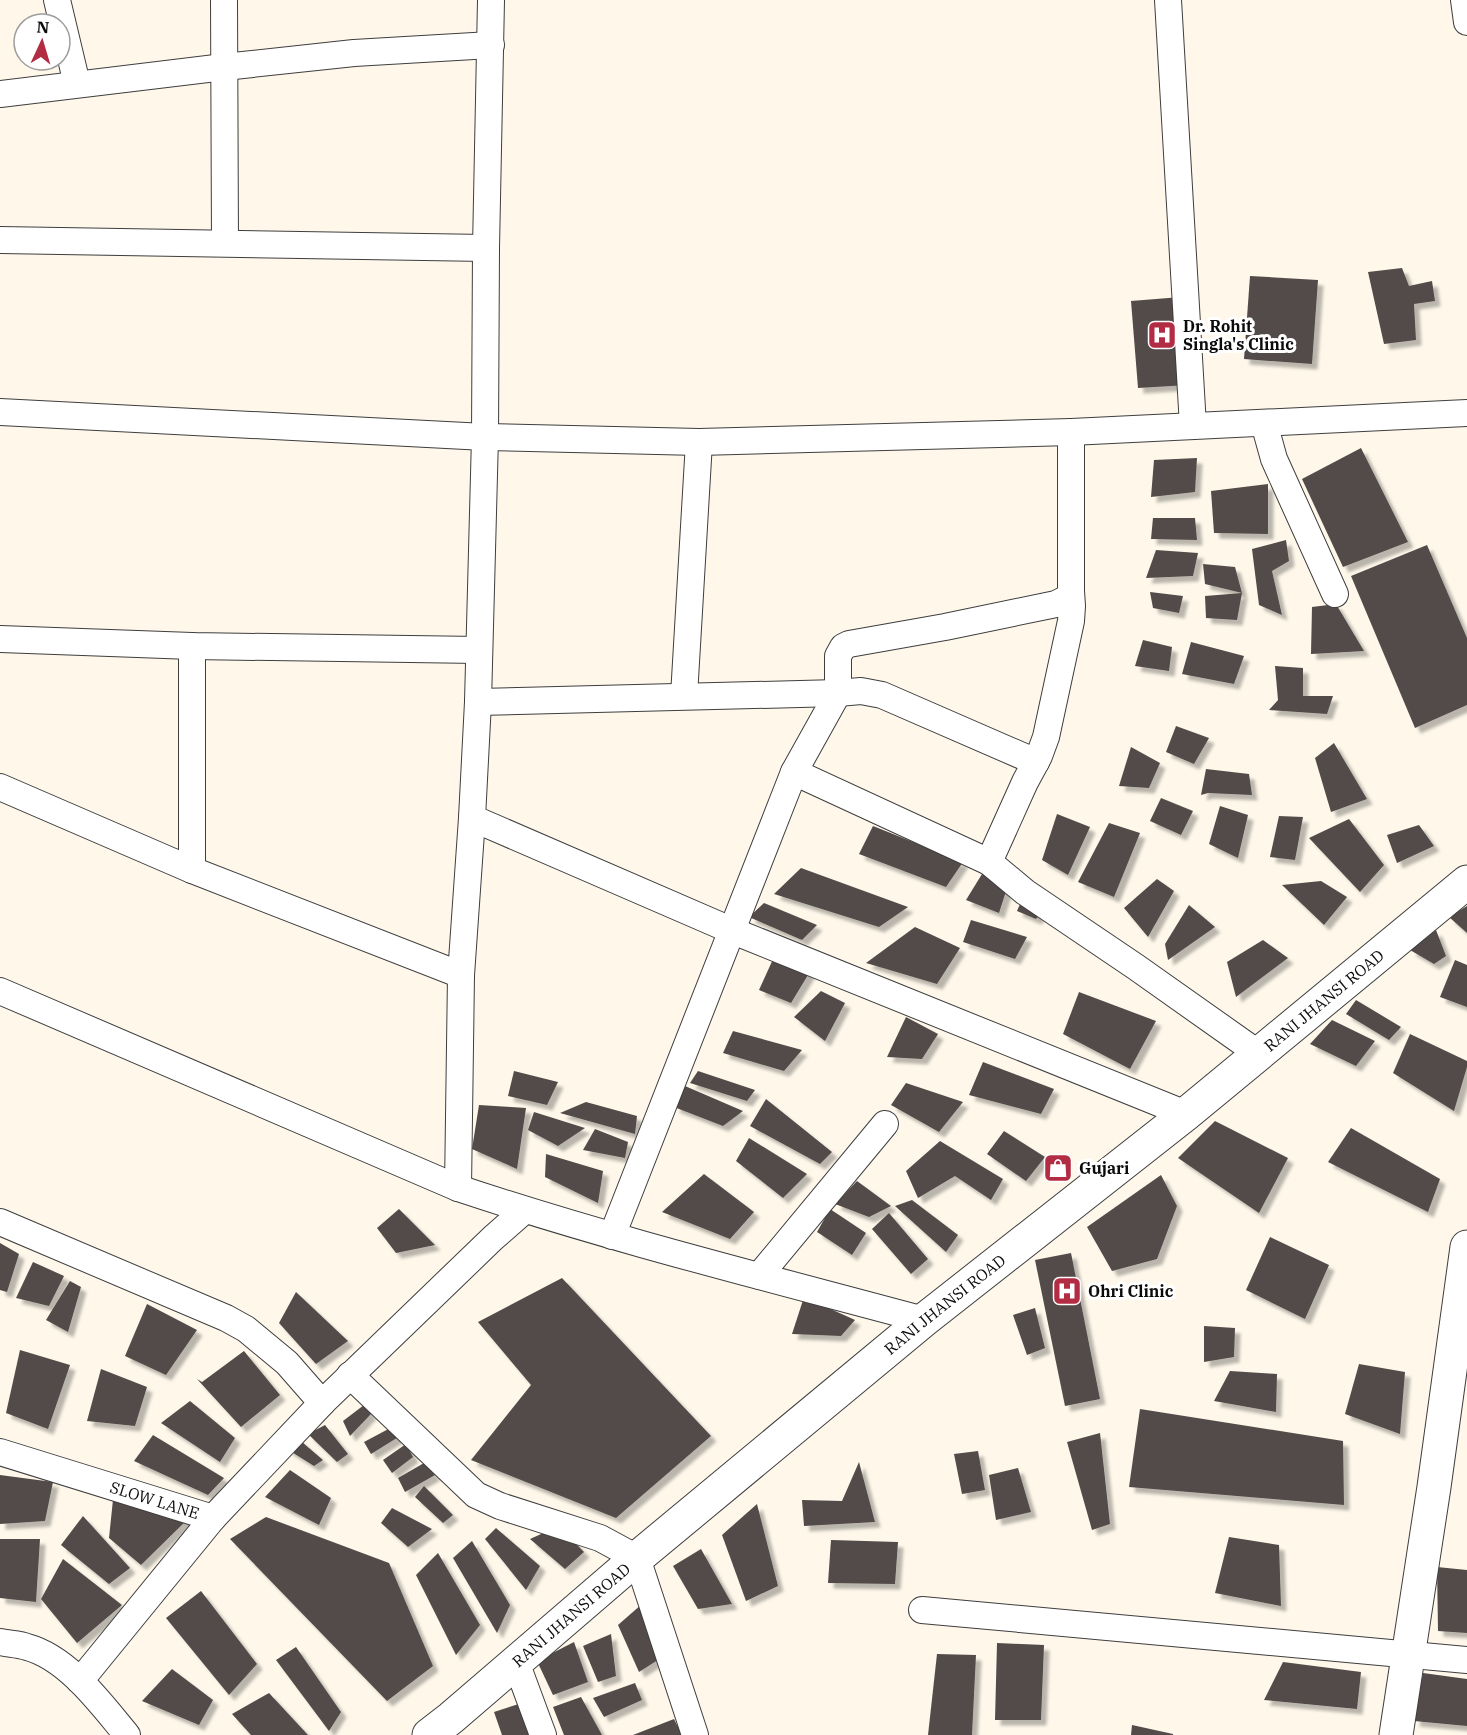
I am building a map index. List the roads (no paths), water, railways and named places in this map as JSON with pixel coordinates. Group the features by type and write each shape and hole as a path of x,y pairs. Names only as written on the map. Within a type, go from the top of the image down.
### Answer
{"street":[{"path":"57,0 77,84"},
{"path":"224,0 225,243"},
{"path":"458,1188 461,975 478,702 485,437 491,0"},
{"path":"1168,0 1193,426"},
{"path":"1464,0 1467,22"},
{"path":"0,94 354,53 491,45"},
{"path":"0,240 486,248"},
{"path":"0,412 485,437 699,442 1071,432 1467,413"},
{"path":"1264,423 1274,459 1335,594"},
{"path":"989,862 1046,737 1071,621 1071,432"},
{"path":"684,696 699,442"},
{"path":"612,1236 794,772 838,693 838,656 843,647 1056,604 1068,598 1071,591"},
{"path":"0,639 192,646 479,650"},
{"path":"192,646 192,870"},
{"path":"478,702 861,691 882,695 1036,762"},
{"path":"794,772 989,862 1025,892 1136,966 1259,1054"},
{"path":"0,787 192,870 461,975"},
{"path":"472,818 733,931 1186,1113"},
{"name":"RANI JHANSI ROAD","path":"446,1729 516,1662 637,1558 924,1320 1186,1113 1467,882"},
{"path":"0,990 458,1188 612,1236 924,1320"},
{"path":"759,1276 885,1124"},
{"path":"213,1518 350,1375 525,1210"},
{"path":"0,1222 226,1317 246,1329 287,1363 322,1403"},
{"path":"1396,1735 1467,1247"},
{"path":"350,1375 476,1495 500,1506 600,1538 637,1558 695,1735"},
{"name":"SLOW LANE","path":"0,1452 213,1518 80,1681"},
{"path":"922,1610 1467,1660"},
{"path":"0,1642 28,1647 51,1657 80,1681 127,1735"},
{"path":"516,1662 543,1735"}],"place":[{"name":"Dr. Rohit Singla's Clinic","path":"1162,335"},
{"name":"Gujari","path":"1058,1168"},
{"name":"Ohri Clinic","path":"1067,1291"}]}
